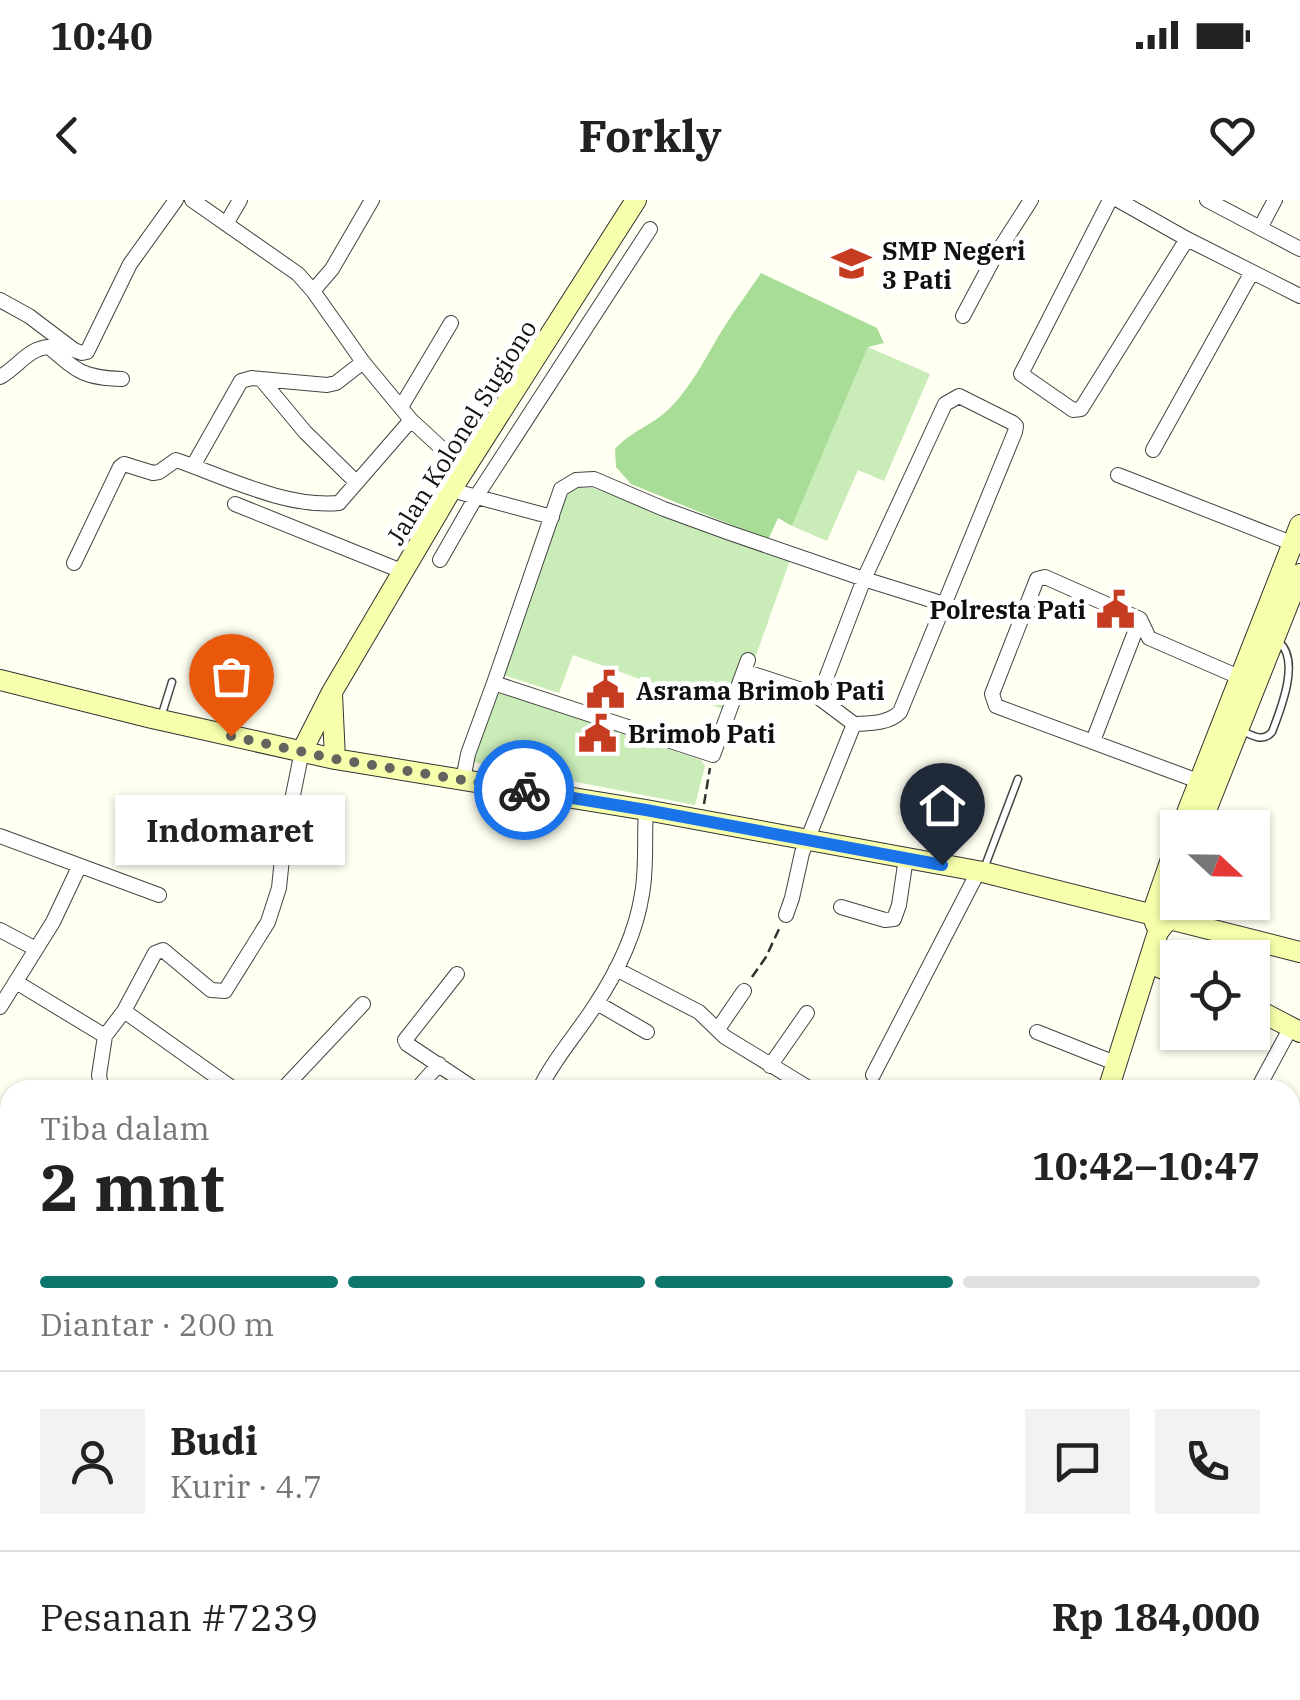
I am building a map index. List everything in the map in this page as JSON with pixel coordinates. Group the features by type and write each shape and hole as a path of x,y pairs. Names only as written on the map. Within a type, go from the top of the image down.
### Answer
{"main road":[{"name":"Jalan Kolonel Sugiono","path":"302,752 332,692 451,490 636,200"},
{"path":"1194,810 1230,734 1298,538"},
{"path":"1248,681 1274,639 1300,574"},
{"path":"0,680 335,759 646,810 980,872 1160,921 1300,952"},
{"path":"332,692 335,759"},
{"path":"1111,1080 1160,921"},
{"path":"1149,963 1160,968"},
{"path":"1270,1017 1295,1030"}],"street":[{"path":"0,300 74,350 86,352 130,264 176,200"},
{"path":"192,200 298,274 411,420 464,469"},
{"path":"226,224 240,200"},
{"path":"313,291 332,269 372,200"},
{"path":"962,316 1031,200"},
{"path":"1187,239 1081,409 1073,410 1021,374 1114,200 1300,296"},
{"path":"1207,200 1300,249"},
{"path":"1260,228 1276,200"},
{"path":"440,560 476,497 650,229"},
{"path":"1153,450 1252,272"},
{"path":"400,407 450,323"},
{"path":"0,377 36,348 48,347 78,372 96,378 122,378"},
{"path":"193,466 242,381 252,378 327,385 363,362"},
{"path":"261,379 356,482"},
{"path":"494,684 713,755 746,666 814,694 854,724 886,721 900,712 1016,426 958,396 945,404 864,579 826,681 814,694"},
{"path":"74,563 124,464 153,473 176,460 274,496 325,504 342,501 411,420"},
{"path":"1118,476 1298,538"},
{"path":"463,780 468,754 561,489 576,480 594,480 664,509 944,604"},
{"path":"451,490 552,517"},
{"path":"235,504 404,572"},
{"path":"1205,781 996,706 992,694 1037,579 1044,577 1140,619 1148,638 1248,681"},
{"path":"1093,741 1140,619"},
{"path":"786,914 798,863 854,724"},
{"path":"100,1080 105,1036 124,1010 154,953 163,950 210,990 225,990 268,922 278,888 302,752"},
{"path":"544,1080 597,1003 632,932 642,894 646,810"},
{"path":"0,836 160,895"},
{"path":"841,907 886,920 894,918 906,858"},
{"path":"0,1007 53,922 79,867"},
{"path":"873,1074 980,872"},
{"path":"0,930 36,949"},
{"path":"616,969 699,1012 725,1037 794,1080"},
{"path":"457,974 406,1040 461,1080"},
{"path":"16,982 105,1036"},
{"path":"718,1030 744,991"},
{"path":"597,1003 647,1032"},
{"path":"291,1080 363,1004"},
{"path":"124,1010 221,1080"},
{"path":"770,1066 807,1013"},
{"path":"1264,1080 1295,1030"},
{"path":"1037,1032 1116,1064"},
{"path":"424,1080 438,1064"}],"lane":[{"path":"1230,734 1260,738 1272,732 1295,670 1294,654 1274,639"},
{"path":"160,720 172,682"},
{"path":"980,872 1018,779"}],"path":[{"path":"700,820 713,755"},
{"path":"744,991 766,957 786,914"}],"green space":[{"path":"761,273 877,328 884,343 868,347 792,526 778,518 768,540 631,484 616,467 615,449 677,400"},
{"path":"868,347 930,374 884,481 858,470 827,541 792,526"},
{"path":"577,487 593,488 790,560 754,661 723,709 573,655 559,693 503,675 565,495"},
{"path":"207,676 254,693 246,716 199,699"},
{"path":"497,691 701,760 705,766 695,805 473,762"}],"way so far":[{"path":"231,736 335,759 524,790"}],"place":[{"name":"SMP Negeri 3 Pati","path":"852,264"},
{"name":"Polresta Pati","path":"1116,609"},
{"name":"Asrama Brimob Pati","path":"606,690"},
{"name":"Brimob Pati","path":"598,733"},
{"name":"Indomaret","path":"231,736"}],"route":[{"path":"524,790 942,865"}]}
